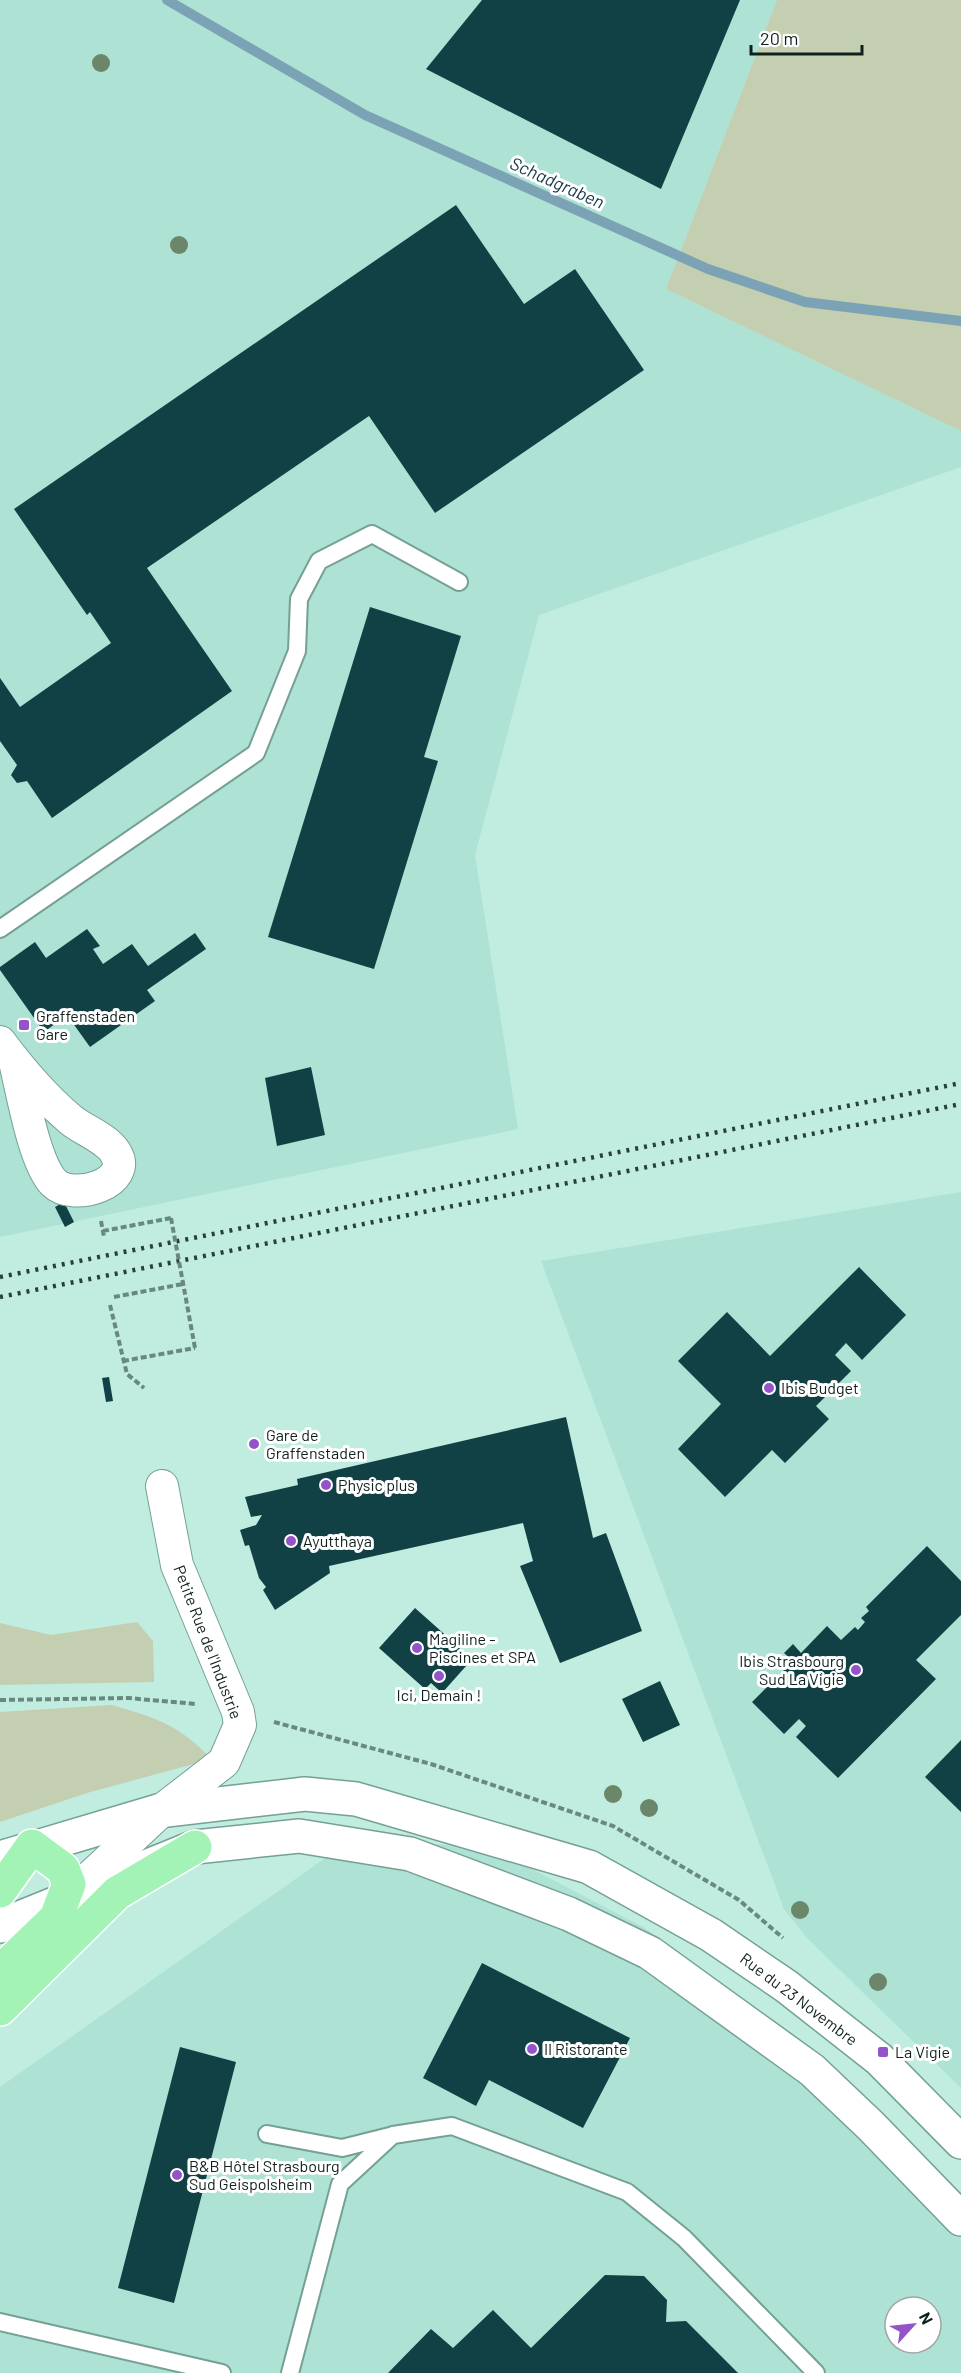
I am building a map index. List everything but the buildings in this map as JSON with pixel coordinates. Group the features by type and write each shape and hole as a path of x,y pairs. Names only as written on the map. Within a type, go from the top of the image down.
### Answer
{"highway":[{"path":"0,1891 32,1846 63,1869 69,1884 56,1918 0,1972"},
{"path":"0,2009 117,1893 195,1848"}],"main road":[{"name":"Rue du 23 Novembre","path":"0,1858 32,1846 162,1810 305,1794 356,1799 589,1867 711,1935 786,1986 879,2059 961,2142"},
{"path":"0,1926 195,1848 299,1836 410,1854 569,1914 650,1953 812,2070 871,2126 961,2219"}],"street":[{"name":"Petite Rue de l'Industrie","path":"63,1902 162,1810 224,1762 240,1725 238,1712 177,1565 162,1486"}],"lane":[{"path":"0,929 256,753 297,651 299,599 319,561 372,534 459,582"},
{"path":"267,2134 342,2148 393,2135 452,2126 627,2192 684,2238 816,2373"},
{"path":"290,2373 340,2184 393,2135"},
{"path":"0,2322 217,2372"}],"path":[{"path":"104,1237 103,1231 171,1218 195,1348 123,1361"},
{"path":"114,1297 183,1284"},
{"path":"110,1305 127,1374 144,1388"},
{"path":"0,1700 156,1698 238,1712"}],"shaded area":[{"path":"0,0 777,0 666,289 961,431 961,467 539,615 475,855 518,1129 0,1237"},
{"path":"777,0 961,0 961,431 666,289"},
{"path":"961,1192 961,2088 806,1937 784,1909 541,1261"},
{"path":"137,1622 153,1641 154,1682 0,1685 0,1623 51,1635"},
{"path":"112,1705 167,1724 189,1738 212,1759 87,1793 0,1822 0,1712"},
{"path":"351,1840 490,1847 645,1928 797,2047 961,2211 961,2373 0,2373 0,2087"}],"waterway":[{"name":"Schadgraben","path":"167,0 365,115 708,269 805,302 961,321"}],"railway":[{"path":"0,1277 961,1083"},
{"path":"0,1297 961,1104"}],"place":[{"name":"Graffenstaden Gare","path":"24,1025"},
{"name":"Ibis Budget","path":"769,1388"},
{"name":"Gare de Graffenstaden","path":"254,1444"},
{"name":"Physic plus","path":"326,1485"},
{"name":"Ayutthaya","path":"291,1541"},
{"name":"Magiline - Piscines et SPA","path":"417,1648"},
{"name":"Ibis Strasbourg Sud La Vigie","path":"856,1670"},
{"name":"Ici, Demain !","path":"439,1676"},
{"name":"Il Ristorante","path":"532,2049"},
{"name":"La Vigie","path":"883,2052"},
{"name":"B&B Hôtel Strasbourg Sud Geispolsheim","path":"177,2175"}]}
